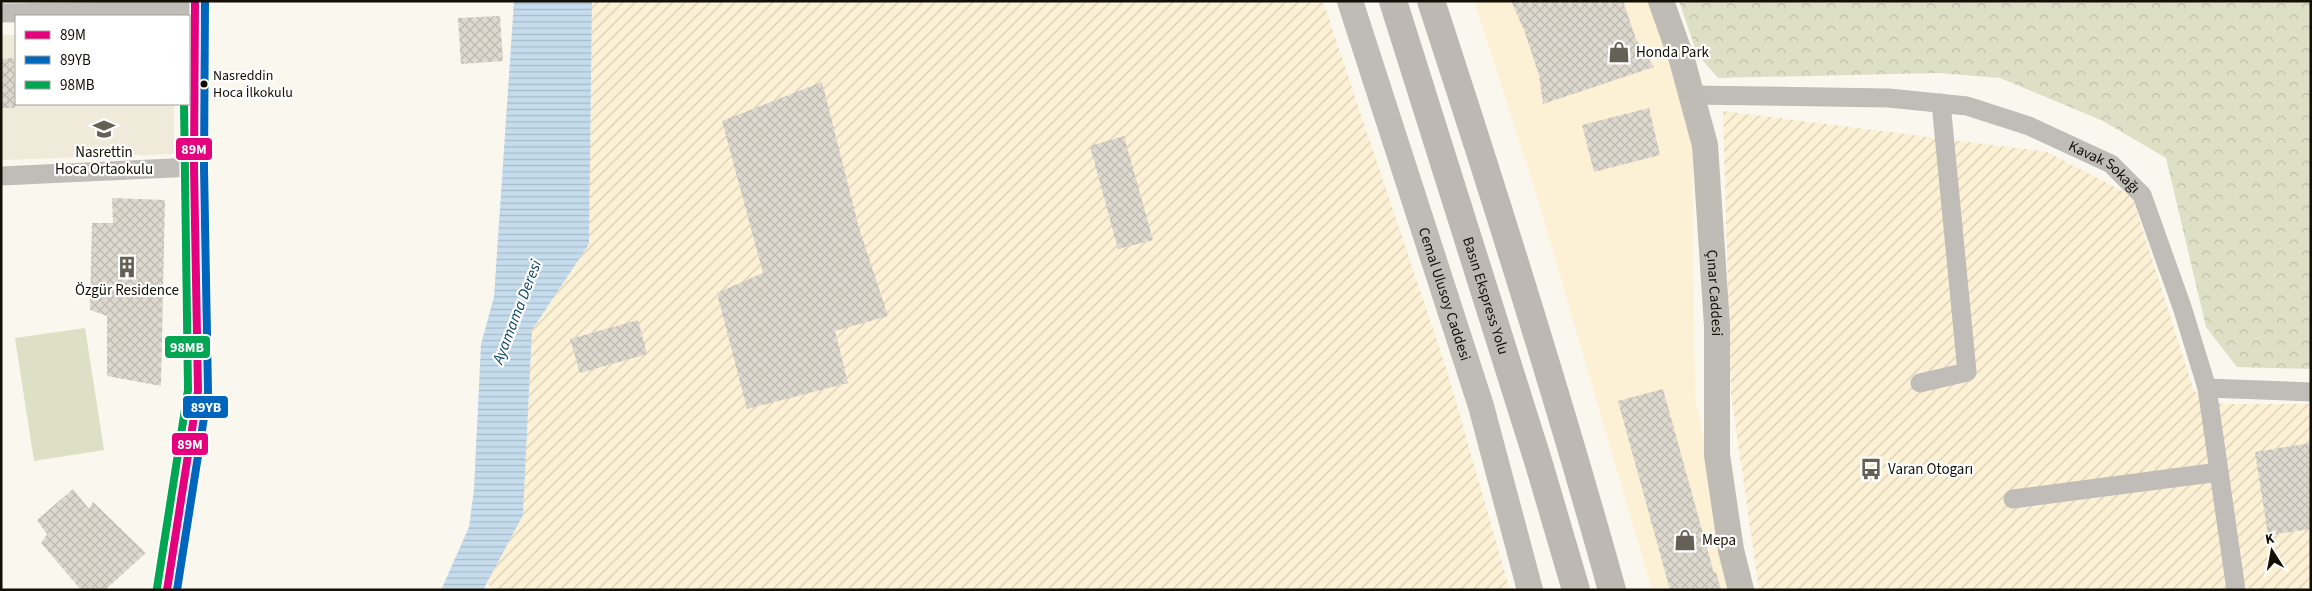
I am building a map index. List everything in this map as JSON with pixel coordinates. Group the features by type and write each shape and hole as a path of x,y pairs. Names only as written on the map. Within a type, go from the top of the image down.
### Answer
{"highway":[{"name":"Basın Ekspress Yolu","path":"1393,1 1533,445 1576,590"},
{"path":"1431,1 1490,180 1559,404 1612,590"}],"main road":[{"name":"Cemal Ulusoy Caddesi","path":"1350,1 1481,406 1530,590"},
{"name":"Çınar Caddesi","path":"1661,1 1692,95 1705,146 1717,326 1717,456 1731,550 1741,590"},
{"path":"167,590 198,391 194,167 195,5"}],"street":[{"path":"2,9 195,5"},
{"name":"Kavak Sokağı","path":"1692,95 1889,98 1967,106 2038,130 2111,164 2142,194 2182,307 2207,388 2236,590"},
{"path":"1920,383 1967,372 1941,103"},
{"path":"1,176 194,167"},
{"path":"2207,388 2311,392"},
{"path":"2013,499 2219,472"}],"shaded area":[{"path":"592,1 1323,1 1447,371 1510,590 493,590 486,581 523,515 532,330 589,244"},
{"path":"1474,1 1651,1 1692,124 1695,397 1736,590 1652,590 1534,187"},
{"name":"Nasrettin Hoca Ortaokulu","path":"1,35 15,35 15,105 174,105 174,154 1,160"},
{"path":"1723,111 2047,152 2132,196 2194,391 2222,404 2311,404 2311,590 1759,590 1731,394"}],"green space":[{"path":"1679,1 2311,1 2311,369 2237,367 2206,327 2166,158 2103,121 2000,78 1938,73 1718,78 1697,54"},
{"path":"85,328 104,450 34,461 15,338"}],"water":[{"name":"Ayamama Deresi","path":"514,1 592,1 589,244 532,330 523,515 483,590 441,590 469,527 474,489 481,344 494,297"}],"building":[{"path":"1511,1 1623,1 1636,39 1654,67 1543,104 1539,75 1524,30"},
{"path":"500,16 503,61 461,64 458,18"},
{"path":"14,58 15,108 1,108 1,59"},
{"path":"822,82 859,228 888,316 835,331 848,383 747,409 717,293 763,273 722,121"},
{"path":"1649,108 1660,155 1594,172 1582,125"},
{"path":"1124,136 1153,240 1118,249 1090,146"},
{"name":"Özgür Residence","path":"112,198 165,200 161,386 107,376 107,316 90,310 92,223 113,223"},
{"path":"638,320 647,354 580,373 570,339"},
{"path":"1663,389 1714,573 1716,572 1721,590 1670,590 1618,401"},
{"path":"2311,443 2311,529 2268,535 2255,452"},
{"path":"73,489 89,509 93,502 146,553 105,590 81,590 41,543 47,534 37,520"}],"transit line":[{"name":"89M","path":"167,590 198,391 194,167 195,1"},
{"name":"89YB","path":"177,590 208,392 204,167 205,1"},
{"name":"98MB","path":"157,588 188,390 184,105"}],"place":[{"name":"Honda Park","path":"1619,52"},
{"name":"Nasreddin Hoca İlkokulu","path":"204,84"},
{"name":"Nasrettin Hoca Ortaokulu","path":"104,129"},
{"name":"Özgür Residence","path":"127,267"},
{"name":"Varan Otogarı","path":"1871,469"},
{"name":"Mepa","path":"1685,540"}]}
